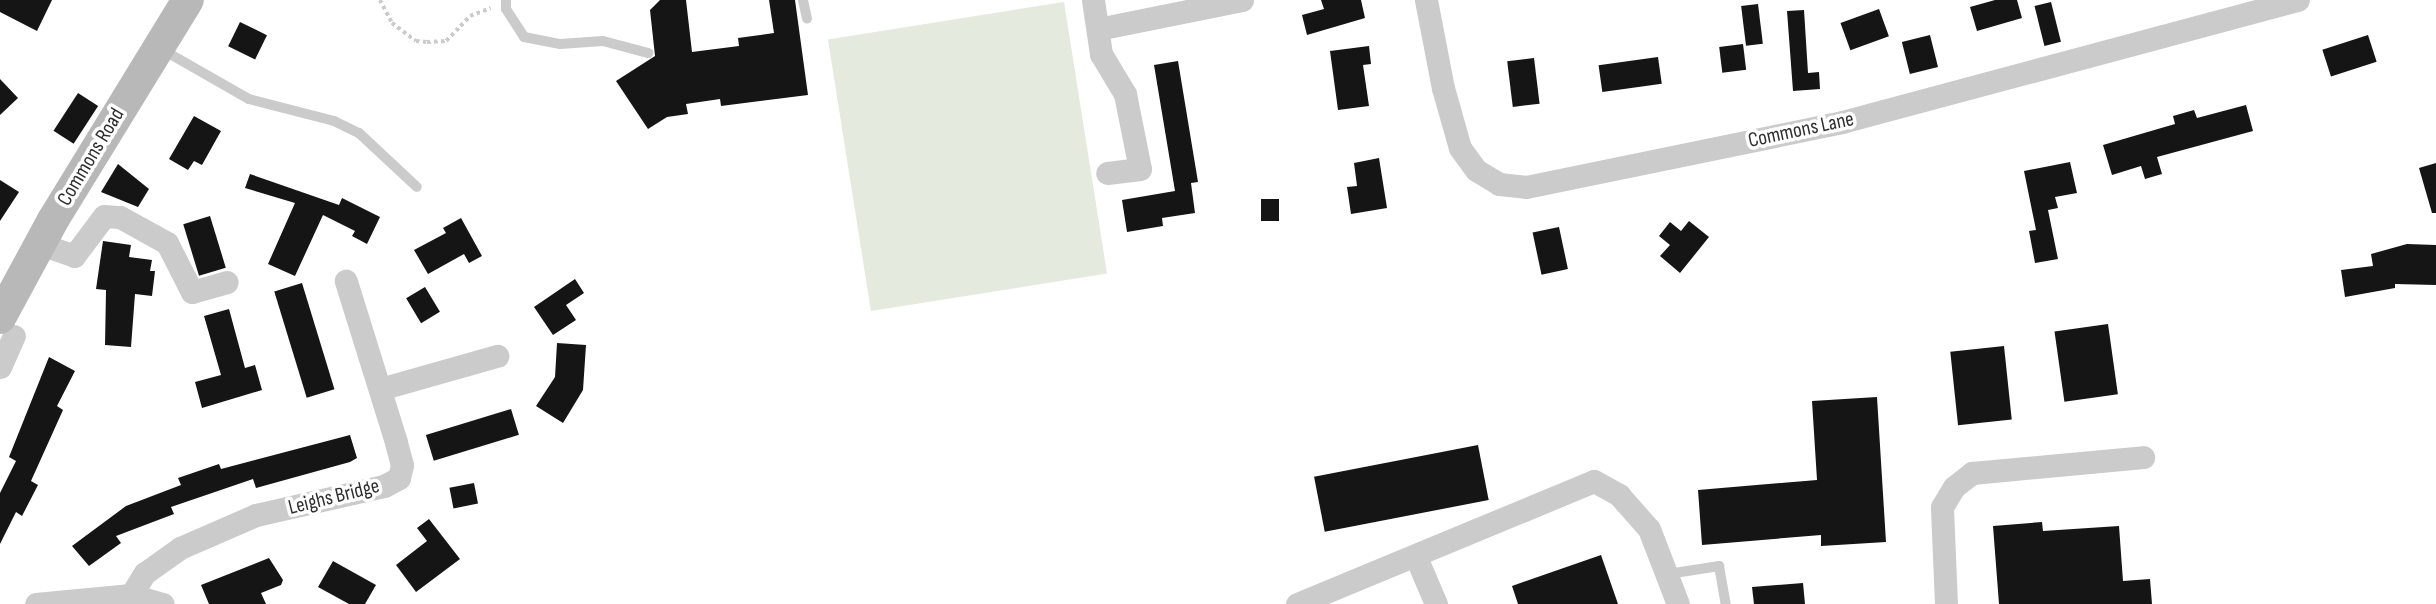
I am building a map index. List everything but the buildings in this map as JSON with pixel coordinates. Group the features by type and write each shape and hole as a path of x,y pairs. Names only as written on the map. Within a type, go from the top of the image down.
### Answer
{"street":[{"name":"Commons Road","path":"7,327 40,244 188,0"},
{"path":"1093,0 1107,70 1125,94 1140,169 1107,173"},
{"path":"1098,29 1242,0"},
{"name":"Commons Lane","path":"1426,0 1443,88 1460,148 1476,170 1499,184 1526,187 1842,122 2298,0"},
{"path":"40,244 74,256 104,216 120,217 167,243 192,292 226,282"},
{"name":"Leighs Bridge","path":"131,595 145,573 180,548 256,515 384,486 399,478 402,465 346,281"},
{"path":"0,367 7,327"},
{"path":"380,388 497,356"},
{"path":"1946,604 1942,507 1954,487 1972,473 2143,457"},
{"path":"1297,604 1416,557 1594,481 1619,495 1649,529 1678,604"},
{"path":"1416,557 1436,604"},
{"path":"36,604 131,595 163,604"}],"lane":[{"path":"506,0 506,9 524,37 560,44 603,41 648,53"},
{"path":"803,0 807,19"},
{"path":"158,47 249,99 334,121 359,133 417,187"},
{"path":"1668,574 1719,566 1726,604"}],"path":[{"path":"380,0 392,23 416,41 428,42 446,41 470,16 493,8"}],"shaded area":[{"path":"1064,2 1107,274 871,311 828,39"}]}
